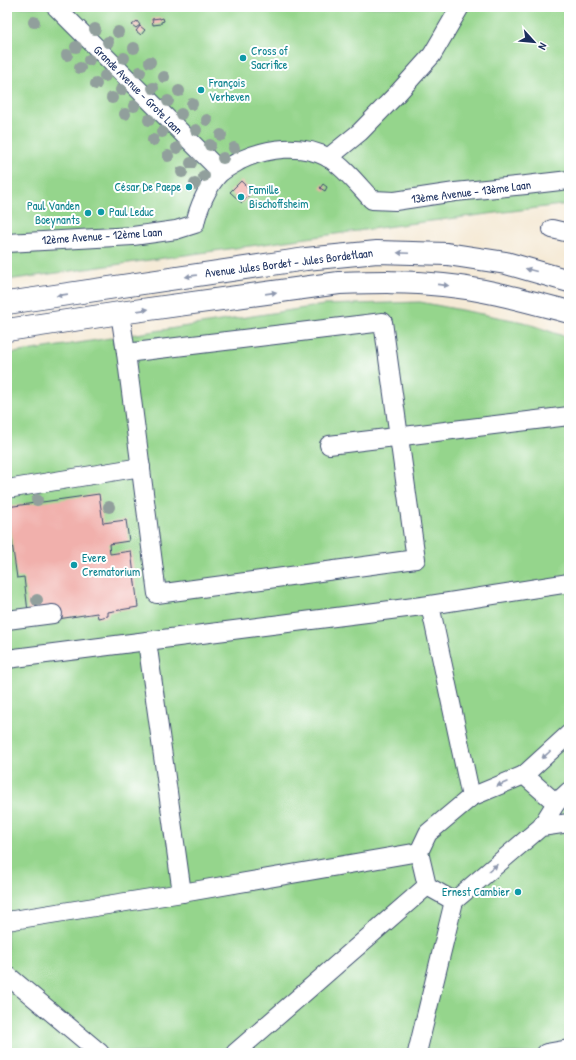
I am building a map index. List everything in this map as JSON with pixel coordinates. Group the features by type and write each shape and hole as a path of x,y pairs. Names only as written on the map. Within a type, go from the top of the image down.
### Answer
{"main road":[{"name":"Avenue Jules Bordet - Jules Bordetlaan","path":"7,303 306,259 377,252 454,255 506,263 569,281"},
{"path":"7,330 120,313 339,284 393,282 444,285 495,293 569,312"}],"street":[{"name":"Grande Avenue - Grote Laan","path":"56,7 221,172"},
{"path":"221,172 248,157 277,149 315,152 328,158 360,132 398,94 432,55 460,7"},
{"name":"13ème Avenue - 13ème Laan","path":"328,158 337,164 354,180 372,200 395,201 455,192 569,180"},
{"name":"12ème Avenue - 12ème Laan","path":"7,243 133,236 176,230 195,224 197,213 210,185 221,172"},
{"path":"120,313 157,594 416,560 383,322 126,353"},
{"path":"329,445 569,416"},
{"path":"7,489 141,467"},
{"path":"7,659 430,606 569,583"},
{"path":"430,606 471,797"},
{"path":"7,620 53,614"},
{"path":"147,641 182,894"},
{"path":"454,901 427,886 419,852 428,833 471,797 524,775 569,734"},
{"path":"524,775 556,803"},
{"path":"417,1053 454,901 541,827 556,803 569,791"},
{"path":"541,827 569,823"},
{"path":"7,920 182,894 419,852"},
{"path":"235,1053 427,886"},
{"path":"7,975 100,1053"},
{"path":"546,1053 569,1049"}],"green space":[{"path":"7,7 569,7 569,204 407,224 7,280"},
{"path":"420,302 523,322 569,338 569,1053 7,1053 7,354 324,305"}],"building":[{"path":"163,18 164,21 161,22 161,24 153,25 152,19"},
{"path":"137,21 140,25 136,28 132,25"},
{"path":"140,26 145,30 141,35 136,31"},
{"name":"Famille Bischoffsheim","path":"241,181 252,192 242,203 230,192"},
{"path":"323,184 327,187 325,191 320,188"},
{"name":"Evere Crematorium","path":"99,494 103,523 126,520 129,541 109,544 110,554 131,551 138,607 108,612 108,616 98,618 97,613 58,619 28,612 24,577 17,578 7,507"}],"place":[{"name":"Cross of Sacrifice","path":"243,58"},
{"name":"François Verheven","path":"201,90"},
{"name":"César De Paepe","path":"189,187"},
{"name":"Famille Bischoffsheim","path":"241,197"},
{"name":"Paul Leduc","path":"101,212"},
{"name":"Paul Vanden Boeynants","path":"88,213"},
{"name":"Evere Crematorium","path":"74,565"},
{"name":"Ernest Cambier","path":"518,892"}]}
